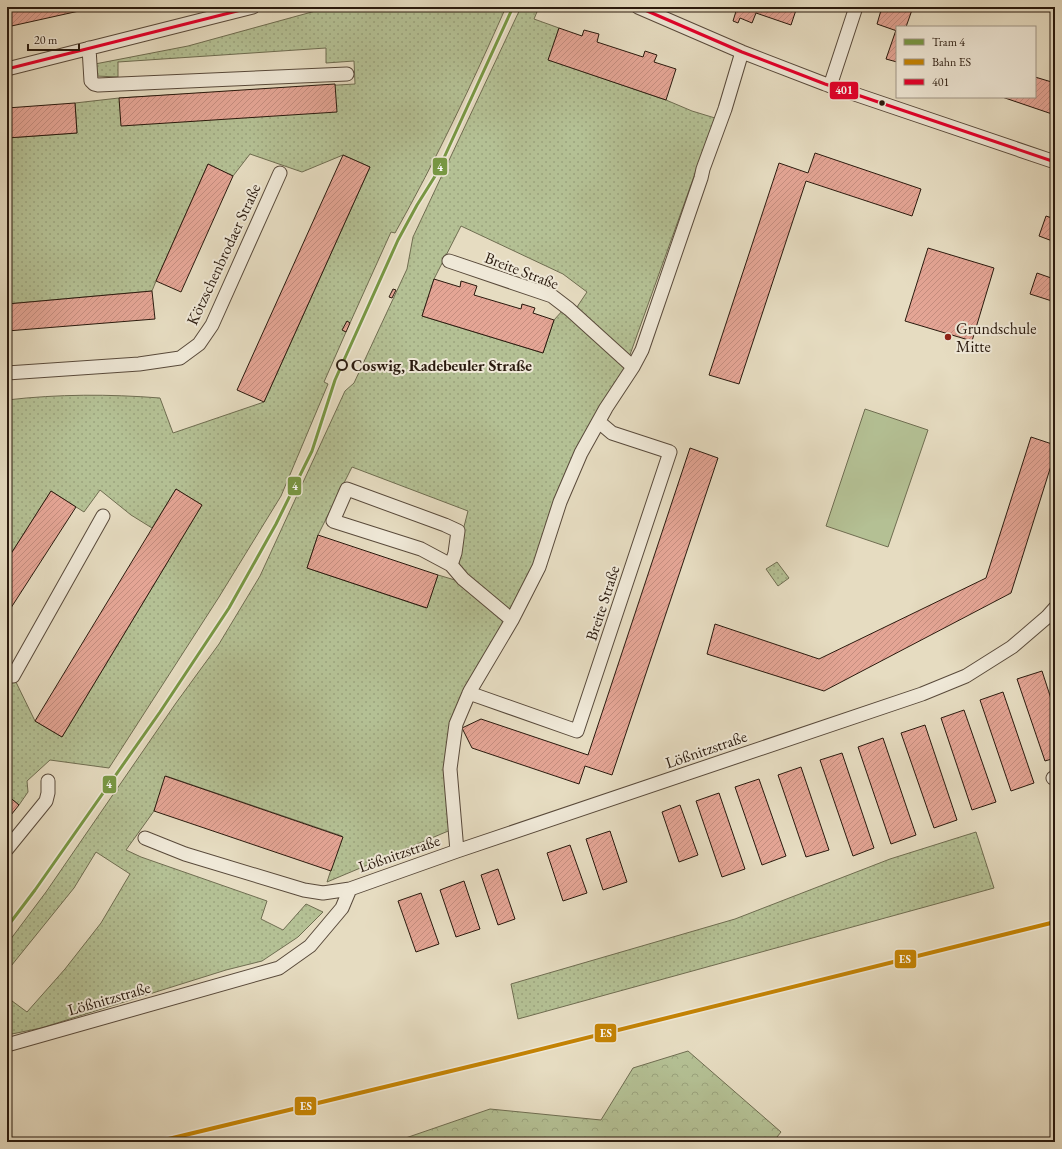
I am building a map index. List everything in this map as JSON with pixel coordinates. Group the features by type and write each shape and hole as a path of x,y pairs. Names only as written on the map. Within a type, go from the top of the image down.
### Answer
{"street":[{"path":"7,69 253,7"},
{"path":"638,7 742,52 830,86 1055,162"},
{"path":"830,86 856,7"},
{"path":"89,48 91,81 94,84 347,74"},
{"path":"457,851 450,769 456,724 469,693 512,620 539,567 560,502 581,453 606,408 633,367 642,350 703,169 725,109 742,52"},
{"name":"Kötzschenbrodaer Straße","path":"7,374 139,364 180,358 185,355 199,344 212,325 280,173"},
{"name":"Breite Straße","path":"449,261 552,296 569,309 633,367"},
{"name":"Breite Straße","path":"469,693 577,731 670,452 612,433 599,422"},
{"path":"451,565 456,548 458,531 347,489 333,521 421,549 451,565 464,579 512,620"},
{"path":"7,676 13,676 103,516"},
{"name":"Lößnitzstraße","path":"145,838 185,854 304,890 323,893 350,889 457,851 915,697 961,679 1012,647 1047,617 1055,608"},
{"path":"7,849 46,802 48,782"},
{"name":"Lößnitzstraße","path":"7,1045 279,968 310,946 342,908 350,889"}],"green space":[{"path":"330,7 506,7 439,150 395,233 391,232 350,323 347,321 343,330 346,332 324,382 328,384 281,496 219,597 109,768 50,760 27,781 28,792 19,805 7,795 7,676 13,676 35,721 62,737 202,505 176,489 152,528 131,515 100,490 84,512 51,491 7,560 7,400 84,395 160,398 173,433 264,402 370,167 343,155 302,172 250,154 233,176 208,164 152,291 7,304 7,138 77,133 75,103 119,98 355,84 354,61 326,63 326,48 118,62 118,77 96,76 95,64 188,46"},
{"path":"521,7 539,7 534,19 559,28 549,60 715,118 627,363 591,428 538,566 455,725 453,829 327,882 342,836 166,776 154,811 126,850 141,857 267,901 261,919 283,930 306,904 323,912 298,937 262,961 226,970 41,1028 7,1035 7,999 8,998 27,1012 65,969 101,923 130,874 96,852 74,888 7,971 7,944 46,892 176,703 219,644 260,576 345,391 354,383 407,269 413,237","holes":["461,226 563,274 587,292 571,316 563,310 554,320 543,353 422,316 434,279","352,467 468,511 460,542 459,564 465,583 438,575 426,608 307,568 318,535"]},
{"path":"865,409 928,430 888,547 826,526"},
{"path":"777,562 789,578 778,586 766,569"},
{"path":"976,832 994,888 518,1019 511,984 735,919 890,859"},
{"path":"688,1051 781,1132 773,1142 394,1142 490,1109 601,1120 633,1068"}],"building":[{"path":"7,7 97,7 7,27"},
{"path":"734,7 797,7 791,25 756,13 752,23 740,18 738,23 733,21 737,8"},
{"path":"882,7 913,7 906,26 896,26 896,31 877,24"},
{"path":"559,28 582,36 584,30 599,34 597,42 643,57 645,51 657,55 654,62 676,69 666,100 548,60"},
{"path":"896,30 896,62 886,59"},
{"path":"1036,77 1055,83 1055,115 1005,98 1036,98"},
{"path":"335,84 337,112 121,126 119,98"},
{"path":"75,103 77,133 7,138 7,108"},
{"path":"815,153 921,189 912,216 806,181 739,384 709,375 779,163 808,173"},
{"path":"343,155 370,167 264,402 237,390"},
{"path":"208,164 233,176 181,292 156,281"},
{"path":"1046,216 1055,219 1055,242 1039,236"},
{"path":"928,248 994,268 972,341 905,321"},
{"path":"1037,273 1054,279 1055,276 1055,302 1030,294"},
{"path":"434,279 460,287 461,281 477,286 474,295 521,309 522,304 535,308 533,313 554,320 543,353 422,316"},
{"path":"393,289 396,290 392,298 389,297"},
{"path":"152,291 155,319 7,331 7,304"},
{"path":"347,321 350,323 346,332 342,330"},
{"path":"1031,437 1055,445 1055,453 1011,593 824,691 707,654 715,624 819,659 986,578"},
{"path":"690,448 718,458 612,775 585,766 579,784 472,748 462,728 481,719 588,755"},
{"path":"176,489 202,505 62,737 35,721"},
{"path":"51,491 76,507 7,614 7,560"},
{"path":"318,535 438,575 427,608 307,568"},
{"path":"1042,671 1055,711 1055,758 1045,761 1017,679"},
{"path":"1003,692 1034,783 1011,791 980,700"},
{"path":"964,710 996,802 972,810 941,718"},
{"path":"925,725 957,820 934,828 901,733"},
{"path":"883,738 916,835 891,844 858,747"},
{"path":"842,753 874,848 853,856 820,760"},
{"path":"801,767 829,850 806,857 778,775"},
{"path":"165,776 343,837 331,871 154,811"},
{"path":"759,779 786,856 762,865 735,787"},
{"path":"719,793 745,869 722,877 696,801"},
{"path":"7,795 19,805 7,820"},
{"path":"680,805 698,855 679,862 662,812"},
{"path":"610,831 627,882 603,890 586,839"},
{"path":"570,845 587,893 563,901 547,853"},
{"path":"498,869 515,919 498,925 481,875"},
{"path":"464,881 480,929 456,937 440,890"},
{"path":"421,893 439,944 416,952 398,901"}],"tram line":[{"name":"4","path":"7,927 35,890 160,712 229,608 276,524 312,451 335,380 398,240 437,173 513,7"}],"rail line":[{"name":"ES","path":"156,1142 505,1058 1055,922"}],"transit line":[{"name":"401","path":"7,69 253,7"},
{"name":"401","path":"638,7 742,52 825,84 1055,162"}],"place":[{"name":"Grundschule Mitte","path":"948,337"},
{"name":"Coswig, Radebeuler Straße","path":"342,365"}]}
